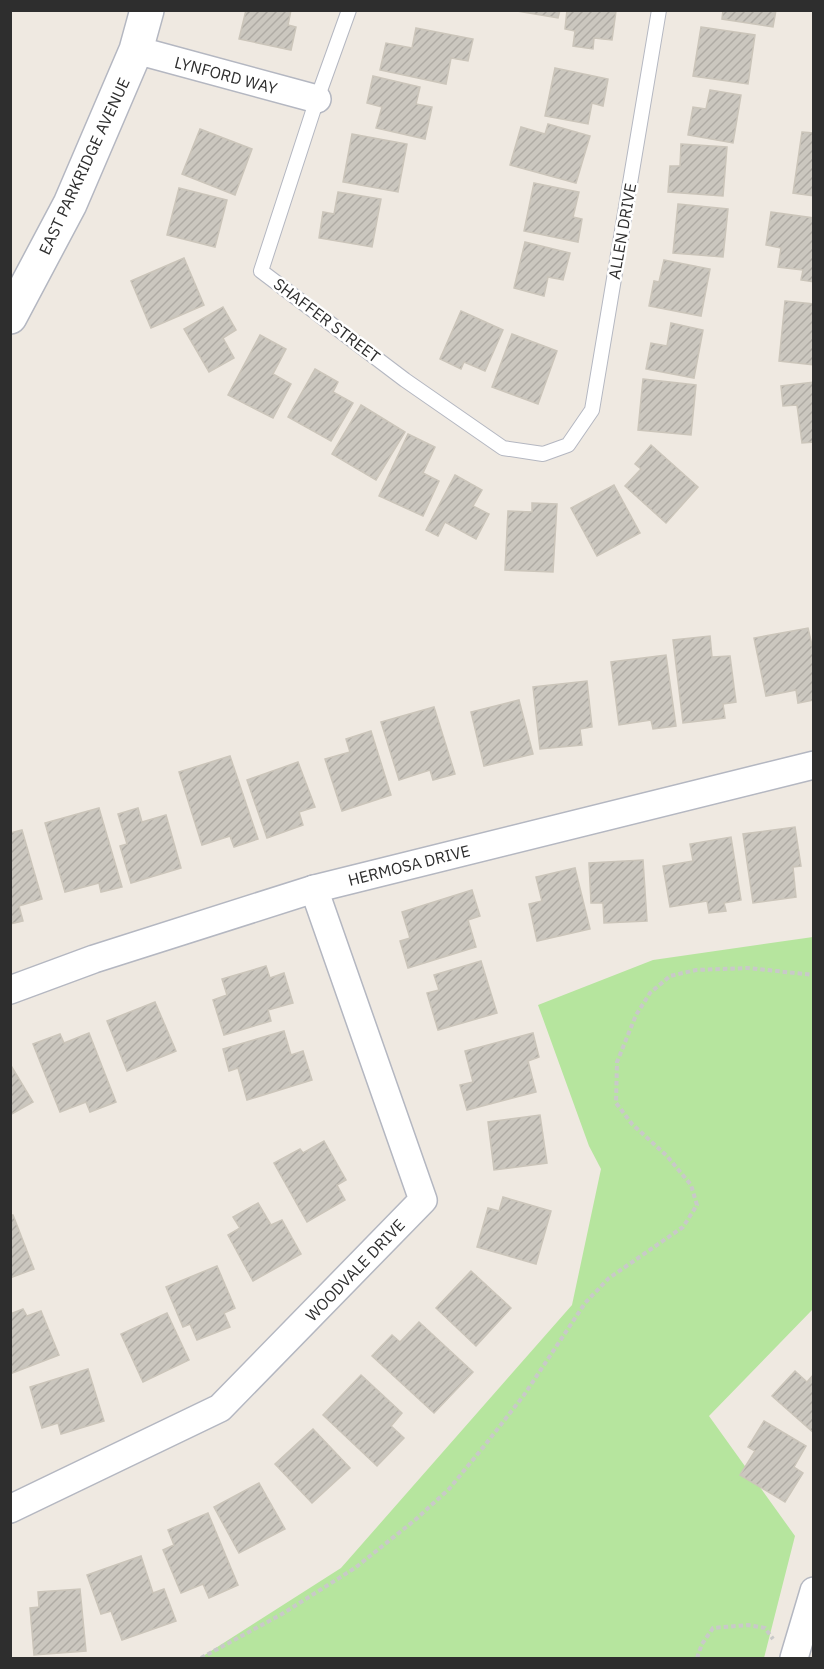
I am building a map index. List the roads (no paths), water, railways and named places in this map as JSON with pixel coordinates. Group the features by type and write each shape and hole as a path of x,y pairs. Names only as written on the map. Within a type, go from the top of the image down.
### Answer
{"main road":[{"name":"EAST PARKRIDGE AVENUE","path":"10,316 70,204 136,50 147,10"}],"street":[{"name":"LYNFORD WAY","path":"136,50 317,99"},
{"name":"HERMOSA DRIVE","path":"10,990 94,959 314,889 813,765"},
{"name":"WOODVALE DRIVE","path":"10,1509 220,1408 423,1200 314,889"},
{"path":"785,1651 813,1591"}],"lane":[{"name":"SHAFFER STREET","path":"349,10 317,99 261,271 405,380 503,448 543,454 568,445"},
{"name":"ALLEN DRIVE","path":"568,445 592,410 659,10"}]}
